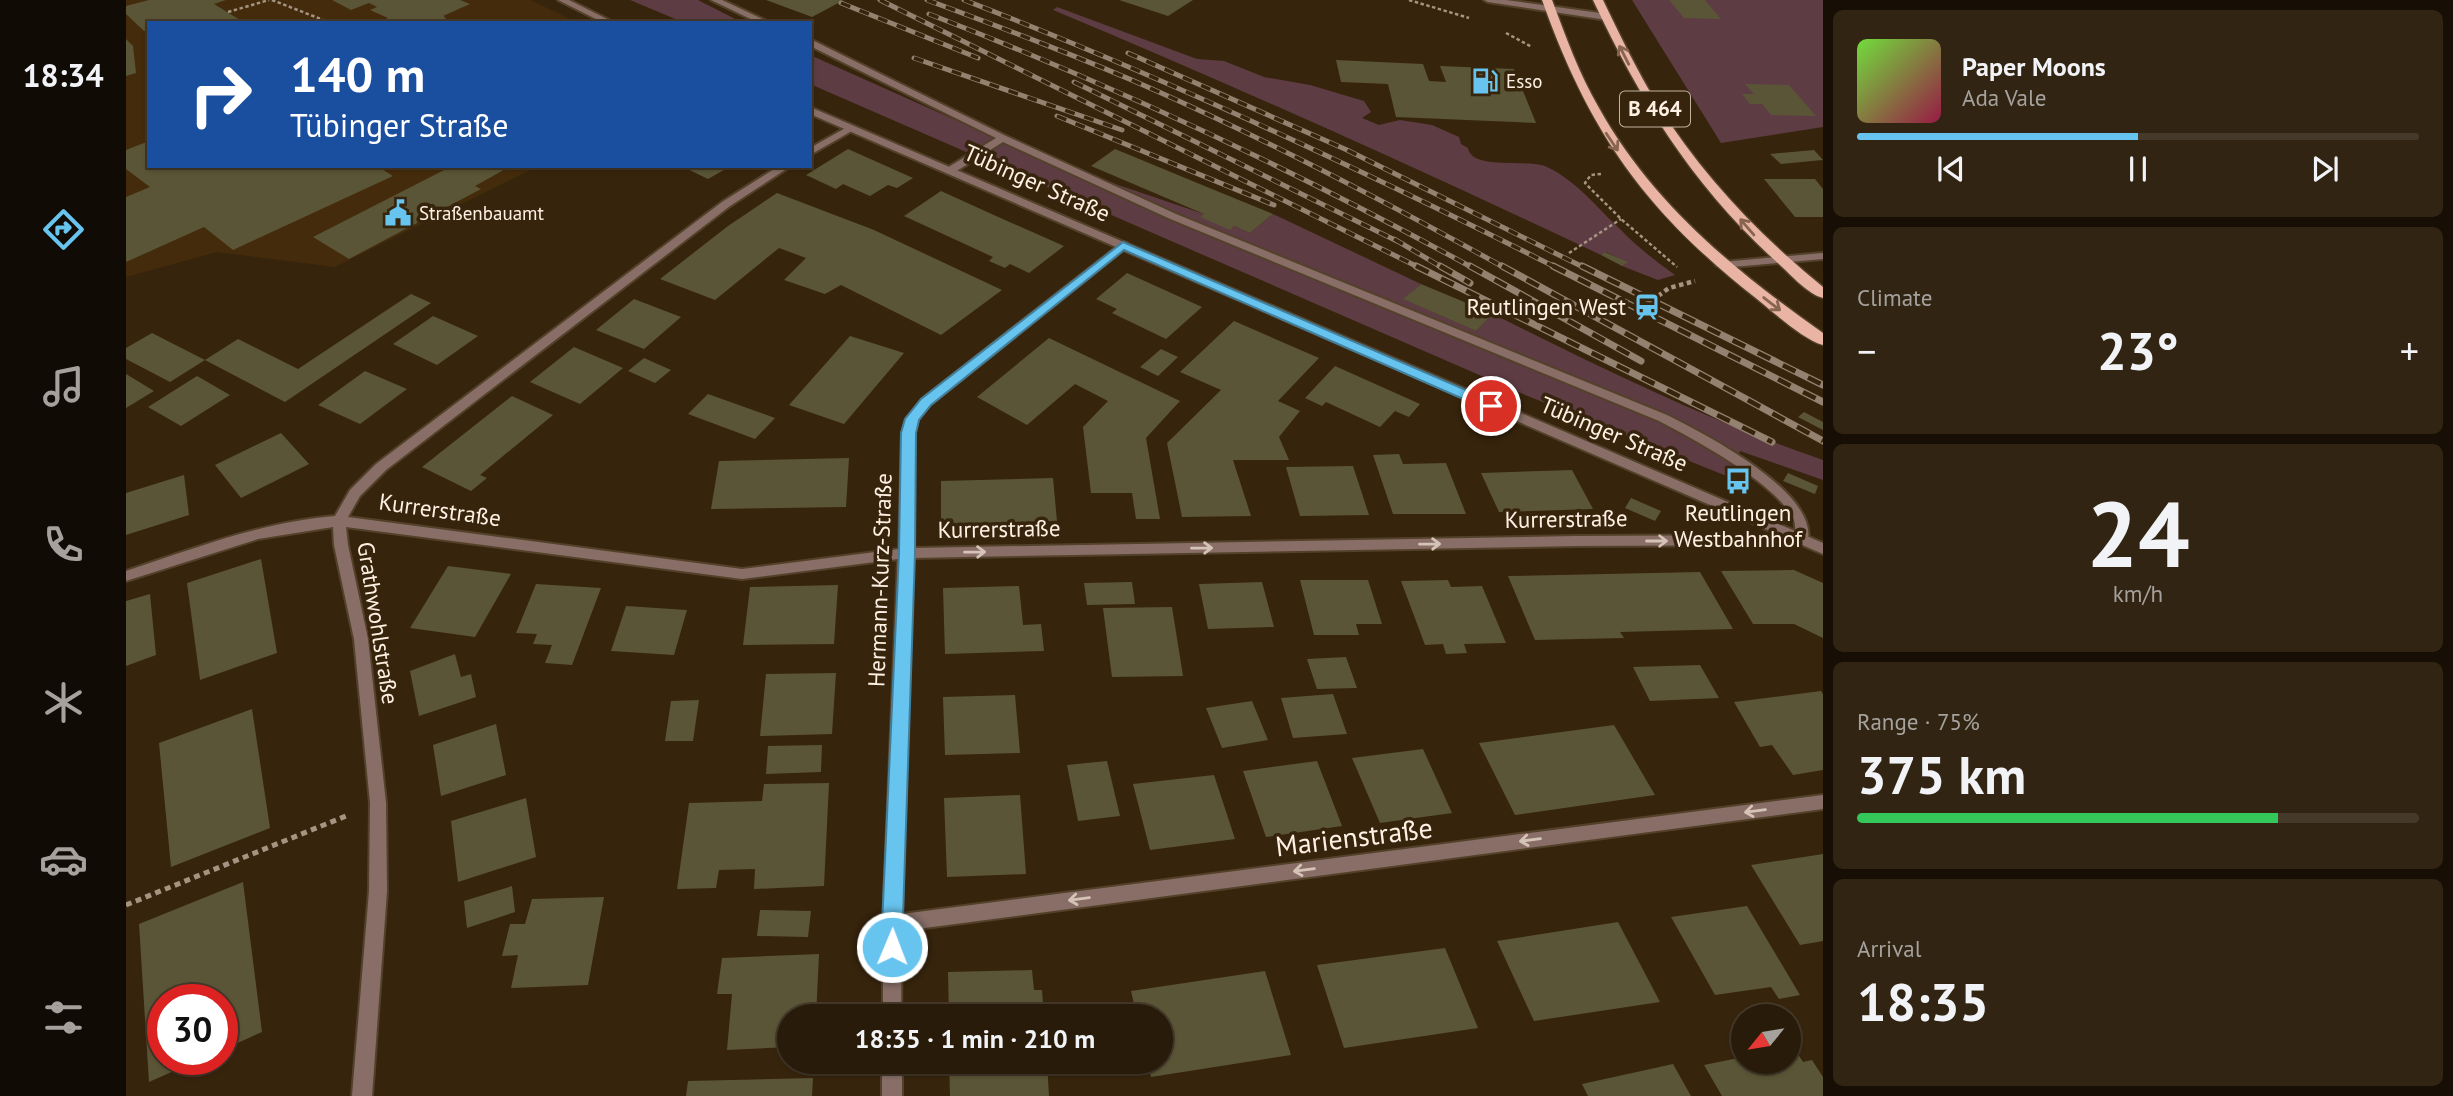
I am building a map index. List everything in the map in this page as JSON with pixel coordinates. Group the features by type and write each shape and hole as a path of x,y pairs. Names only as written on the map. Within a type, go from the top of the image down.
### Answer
{"main road":[{"name":"B 464","path":"1598,0 1650,102 1686,156 1753,233 1823,294"},
{"name":"B 464","path":"1549,4 1571,66 1611,141 1654,198 1681,229 1823,340"}],"street":[{"path":"562,0 607,21"},
{"path":"715,0 762,21"},
{"path":"1488,0 1549,4 1606,17"},
{"path":"812,43 1003,138 1172,216 1663,418 1706,440 1772,485 1789,500 1802,521 1802,540"},
{"name":"Tübinger Straße","path":"812,111 1823,549"},
{"path":"812,151 852,128"},
{"path":"951,170 1003,138"},
{"name":"Grathwohlstraße","path":"362,1096 378,891 377,803 362,652 341,545 340,521 355,493 381,467 726,204 783,168"},
{"name":"Hermann-Kurz-Straße","path":"892,1004 892,924 907,553 908,433 918,410 1123,245"},
{"path":"1723,264 1823,256"},
{"name":"Kurrerstraße","path":"126,576 278,528 311,522 340,521 742,574 907,553 1562,541 1802,540"},
{"name":"Marienstraße","path":"892,924 1823,802"},
{"path":"892,1074 892,1096"}],"path":[{"path":"228,12 271,0 326,21"},
{"path":"1585,183 1621,219 1695,281 1669,288 1658,296"},
{"path":"1569,253 1621,219"},
{"path":"126,905 377,803"}],"shaded area":[{"path":"126,0 531,0 574,21 147,21 147,168 534,168 335,267 217,252 126,277"},
{"path":"630,0 698,0 739,21 680,21"},
{"path":"1632,0 1823,0 1823,127 1721,143"},
{"path":"1057,7 1197,59 1224,61 1264,77 1310,85 1364,101 1371,112 1362,118 1379,125 1400,120 1432,125 1459,137 1461,144 1479,159 1547,167 1577,187 1634,242 1675,275 1658,280 1622,266 1627,262 1606,252 1601,255 1328,129 1053,10"},
{"path":"812,56 980,131 1055,158 1074,170 1204,214 1201,217 1230,229 1234,226 1250,233 1273,214 1421,284 1404,299 1476,331 1493,314 1697,411 1823,460 1823,480 1740,451 1729,477 1523,394 812,85"}],"building":[{"path":"149,0 226,0 214,4 242,21 147,21 147,30 144,31 126,14 126,6"},
{"path":"332,0 460,0 470,4 443,16 446,18 443,21 381,21 388,18 370,10 377,7 369,3 351,10"},
{"path":"766,0 844,0 812,17"},
{"path":"1119,0 1193,0 1168,16"},
{"path":"1669,0 1705,0 1721,19 1684,18"},
{"path":"126,39 133,46 136,73 126,76"},
{"path":"1336,60 1423,64 1429,81 1446,82 1440,66 1514,69 1536,123 1396,117 1388,84 1341,82"},
{"path":"1745,84 1789,85 1816,116 1771,115 1762,104 1750,104 1742,94 1754,94"},
{"path":"147,142 147,168 380,168 393,176 233,250 204,227 126,262 126,197 150,187 126,169 126,150"},
{"path":"848,149 913,178 897,188 888,185 870,196 843,184 836,189 806,175"},
{"path":"1115,149 1273,214 1250,233 1234,226 1230,230 1200,217 1204,214 1091,166"},
{"path":"1814,150 1823,160 1781,164 1770,154"},
{"name":"Straßenbauamt","path":"448,168 507,168 475,186 481,189 349,259 313,237"},
{"path":"685,168 727,168 708,179"},
{"path":"1764,179 1815,179 1823,189 1823,217 1795,217"},
{"path":"941,191 1064,246 1029,273 1010,264 1005,268 989,261 993,257 904,216"},
{"path":"777,193 874,230 1002,290 941,335 841,285 825,294 784,280 806,258 779,248 715,300 660,279 728,226"},
{"path":"1605,252 1628,262 1622,266 1601,255"},
{"path":"1127,273 1202,307 1166,339 1112,313 1117,309 1096,299"},
{"path":"1421,284 1493,314 1476,331 1403,299"},
{"path":"411,294 431,303 285,402 205,360 238,339 298,369"},
{"path":"634,299 681,317 644,349 596,330"},
{"path":"433,316 478,336 437,365 393,344"},
{"path":"1234,321 1319,358 1278,401 1300,411 1279,437 1289,460 1233,460 1251,516 1182,517 1167,443 1221,390 1180,372"},
{"path":"152,333 205,360 170,382 126,359 126,348"},
{"path":"850,336 904,353 844,424 789,405"},
{"path":"1049,338 1180,401 1146,438 1160,519 1136,519 1132,493 1091,493 1083,427 1108,401 1075,384 1027,425 977,397"},
{"path":"574,347 623,368 580,404 530,382"},
{"path":"1161,349 1178,357 1158,376 1140,367"},
{"path":"644,358 671,370 655,383 628,371"},
{"path":"1335,366 1420,404 1409,417 1395,411 1380,427 1326,402 1322,406 1305,398"},
{"path":"365,371 407,389 360,424 318,405"},
{"path":"126,374 154,391 126,408"},
{"path":"197,376 230,395 181,426 148,407"},
{"path":"708,394 775,418 755,439 688,414"},
{"path":"512,396 553,415 480,475 487,478 471,491 422,467"},
{"path":"1804,412 1823,422 1823,430 1798,417"},
{"path":"281,433 309,464 241,498 215,465"},
{"path":"1399,454 1403,464 1446,463 1466,514 1393,514 1373,455"},
{"path":"849,458 846,507 711,509 719,461"},
{"path":"1353,466 1369,515 1300,516 1286,467"},
{"path":"1572,470 1593,509 1499,512 1481,473"},
{"path":"1788,473 1818,486 1815,494 1783,481"},
{"path":"184,475 189,515 126,535 126,493"},
{"path":"1053,478 1057,521 941,524 941,481"},
{"path":"1631,498 1661,511 1655,521 1625,508"},
{"path":"261,559 277,653 200,680 187,583"},
{"path":"448,566 511,574 475,637 410,628"},
{"path":"1794,570 1823,583 1823,638 1794,624 1753,624 1721,571"},
{"path":"1700,572 1733,629 1620,632 1624,638 1535,640 1508,576"},
{"path":"1300,580 1368,580 1382,624 1356,624 1359,635 1314,635"},
{"path":"1448,580 1451,587 1482,586 1506,643 1464,644 1467,653 1446,654 1443,644 1425,645 1401,581"},
{"path":"1132,582 1135,604 1087,605 1084,583"},
{"path":"1262,582 1274,627 1208,629 1199,584"},
{"path":"536,584 601,588 572,665 545,663 552,645 533,644 537,634 516,633"},
{"path":"838,585 834,644 743,645 750,587"},
{"path":"1019,586 1023,625 1041,624 1044,651 945,654 943,588"},
{"path":"150,594 156,655 126,666 126,601"},
{"path":"626,606 687,610 674,655 611,651"},
{"path":"1172,607 1183,676 1112,677 1103,608"},
{"path":"455,654 461,677 471,674 476,697 419,716 410,671"},
{"path":"1346,657 1357,688 1317,689 1307,659"},
{"path":"1700,665 1719,698 1650,701 1633,667"},
{"path":"836,673 832,734 760,736 766,674"},
{"path":"1821,691 1823,770 1793,775 1772,745 1760,747 1734,702"},
{"path":"1333,694 1347,734 1293,738 1281,698"},
{"path":"1015,695 1020,753 945,755 943,697"},
{"path":"699,700 693,741 665,741 671,701"},
{"path":"1252,701 1268,740 1222,748 1206,708"},
{"path":"252,709 270,828 171,867 159,743"},
{"path":"496,724 506,775 441,796 433,745"},
{"path":"1614,725 1655,795 1515,815 1479,743"},
{"path":"822,745 821,772 766,774 768,746"},
{"path":"1423,749 1452,813 1380,823 1352,758"},
{"path":"1107,761 1120,816 1078,821 1067,765"},
{"path":"1317,761 1342,826 1266,837 1243,771"},
{"path":"1214,775 1235,839 1150,850 1133,784"},
{"path":"829,783 824,886 754,889 755,869 719,870 716,888 677,889 689,803 762,801 764,784"},
{"path":"1020,795 1026,874 947,877 944,798"},
{"path":"526,798 536,857 458,882 451,821"},
{"path":"1823,854 1823,941 1800,945 1751,865"},
{"path":"243,882 262,1032 238,1043 238,984 147,984 147,1050 139,924"},
{"path":"512,886 515,912 467,928 464,901"},
{"path":"604,897 588,985 511,988 518,955 502,956 510,924 525,924 532,899"},
{"path":"1747,906 1800,995 1779,999 1771,987 1715,995 1671,917"},
{"path":"760,910 811,911 808,937 757,936"},
{"path":"1618,922 1660,1002 1534,1021 1497,941"},
{"path":"1445,948 1478,1028 1344,1048 1317,965"},
{"path":"819,954 817,1004 777,1004 777,1048 727,1050 732,994 717,994 722,958"},
{"path":"1032,970 1034,990 1042,990 1043,1004 949,1004 948,972"},
{"path":"1265,971 1291,1055 1173,1074 1173,1004 1134,1004 1131,991"},
{"path":"1731,1059 1731,1074 1801,1074 1801,1059 1803,1062 1812,1060 1823,1077 1823,1096 1722,1096 1704,1065"},
{"path":"1673,1064 1691,1096 1588,1096 1582,1084"},
{"path":"949,1074 1048,1074 1049,1096 950,1096"},
{"path":"149,1075 165,1075 149,1082"},
{"path":"813,1078 812,1096 686,1096 688,1081"}],"railway":[{"path":"880,0 1420,268"},
{"path":"927,0 1130,79 1203,112 1334,176 1505,268"},
{"path":"964,0 1190,93 1411,196 1556,267"},
{"path":"841,3 978,58"},
{"path":"929,14 1137,100 1272,164 1473,268"},
{"path":"1128,53 1347,150 1585,268"},
{"path":"914,58 1122,130"},
{"path":"1074,82 1400,242"},
{"path":"1057,116 1274,205"},
{"path":"1394,239 1400,242"},
{"path":"1400,242 1443,268"},
{"path":"1416,266 1772,442"},
{"path":"1440,266 1470,283"},
{"path":"1470,266 1641,361"},
{"path":"1502,266 1823,441"},
{"path":"1582,266 1823,385"},
{"path":"1556,267 1823,402"}],"place":[{"name":"Esso","path":"1485,81"},
{"name":"Straßenbauamt","path":"398,213"},
{"name":"Reutlingen West","path":"1647,307"},
{"name":"Reutlingen Westbahnhof","path":"1738,481"}],"route":[{"path":"892,947 907,553 908,433 912,419 926,402 1123,245 1491,406"}]}
